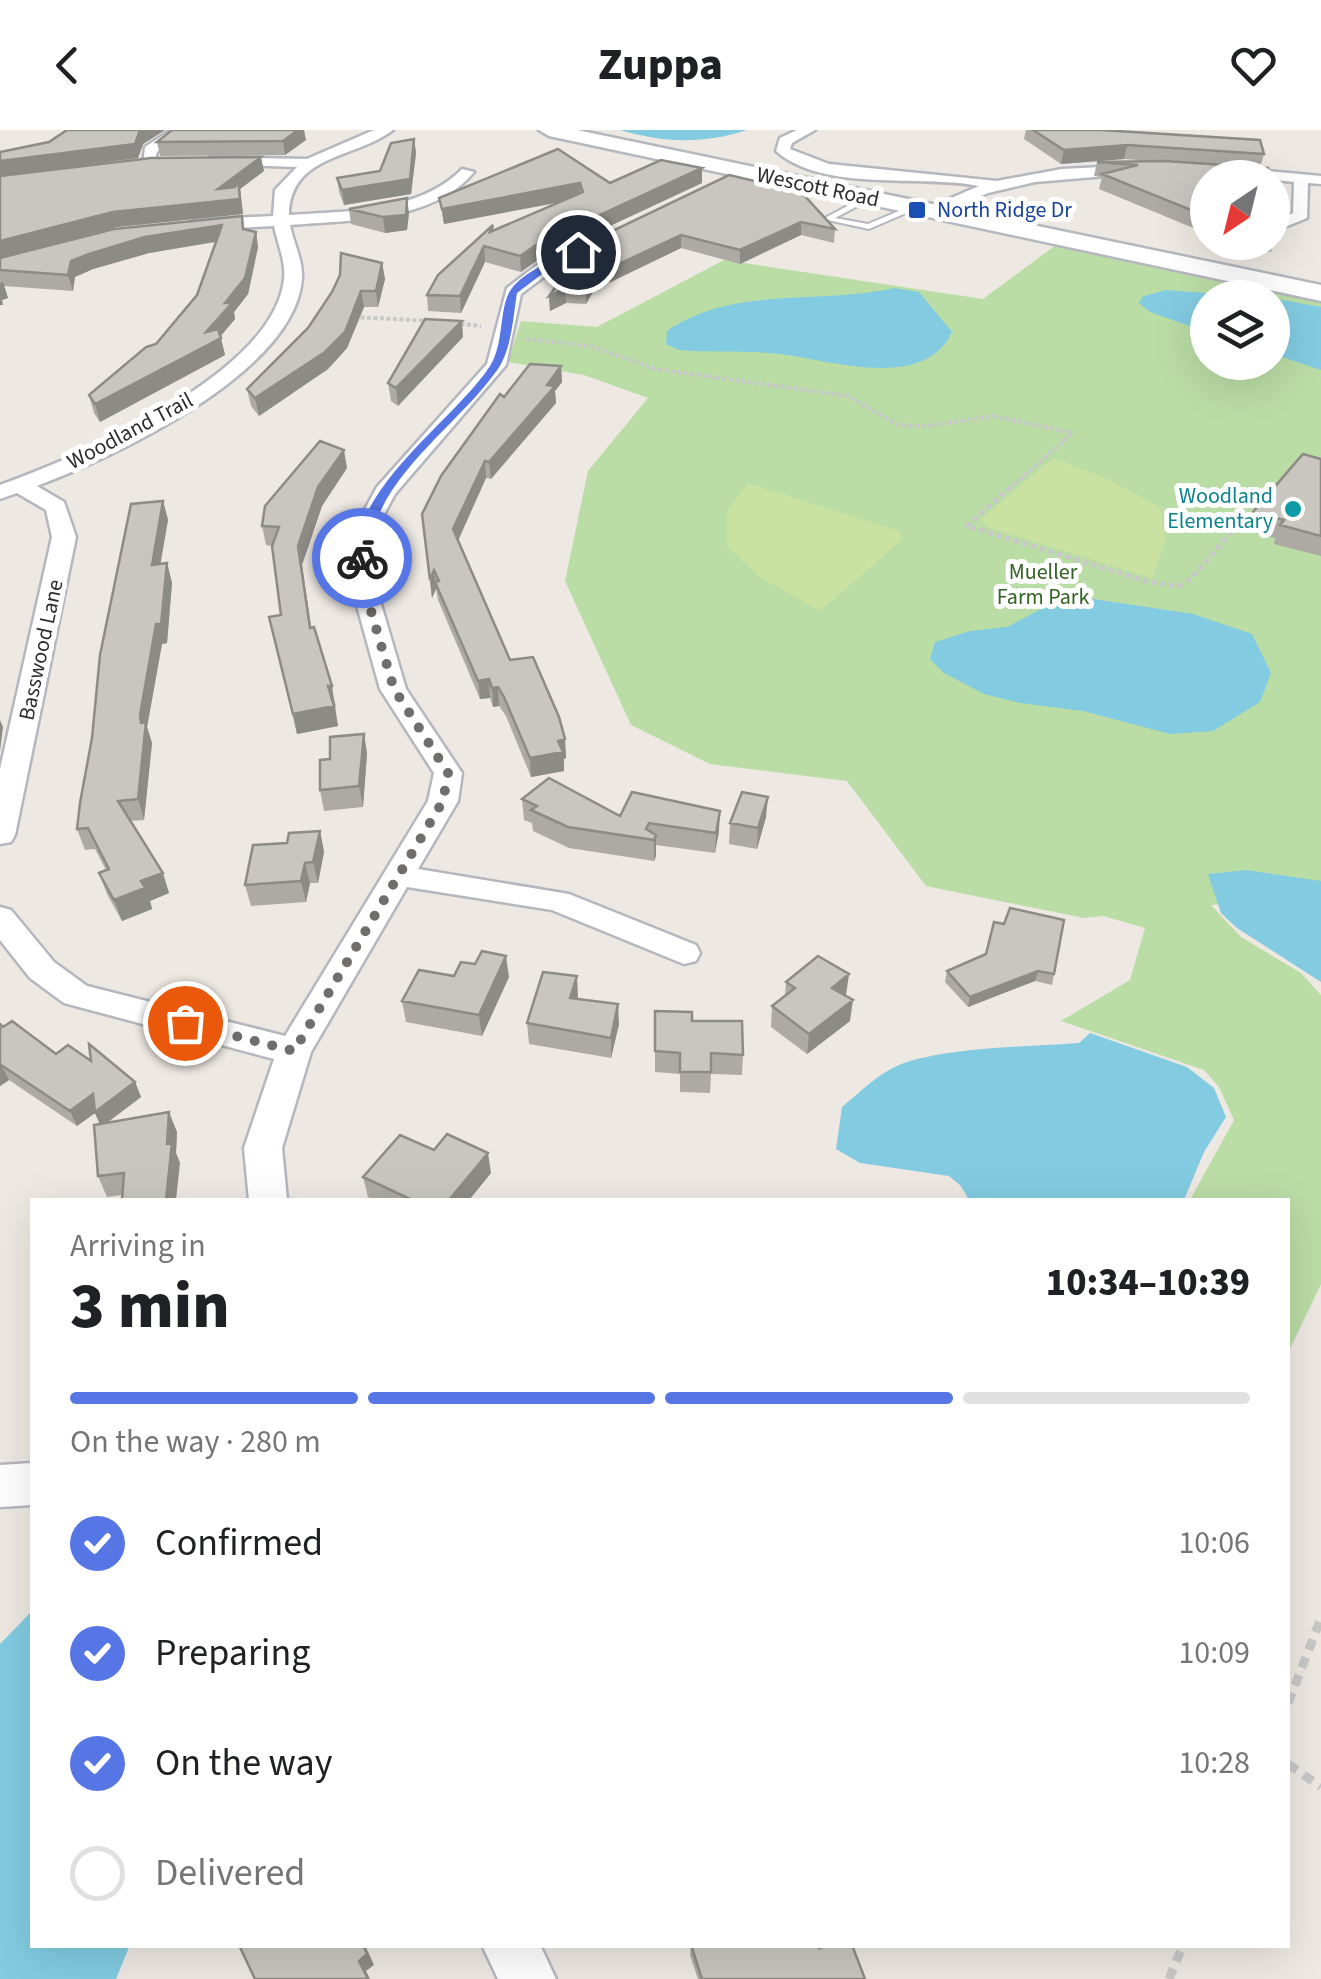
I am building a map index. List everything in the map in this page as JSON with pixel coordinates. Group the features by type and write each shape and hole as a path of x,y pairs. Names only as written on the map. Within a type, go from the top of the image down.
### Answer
{"street":[{"path":"148,163 150,150 180,130"},
{"path":"280,218 283,190 309,163 386,130"},
{"name":"Wescott Road","path":"549,130 1321,293"},
{"path":"808,130 785,141 783,151 801,160 856,171 956,176 1004,188"},
{"path":"204,160 309,163"},
{"path":"130,165 167,162"},
{"path":"935,211 1004,188 1080,176 1159,170"},
{"path":"170,228 414,204 448,191 467,172"},
{"path":"701,193 746,172"},
{"path":"1290,177 1321,180"},
{"path":"1290,220 1302,215 1301,178"},
{"name":"Woodland Trail","path":"10,489 111,446 176,411 231,372 265,339 286,308 294,279 280,218"},
{"path":"268,1198 263,1148 294,1051 443,801 448,773 394,689 361,577 364,530 385,492 496,365 513,335 513,292 547,266 615,234"},
{"name":"Basswood Lane","path":"0,835 64,537 56,507 10,489"},
{"path":"0,696 32,692"},
{"path":"399,876 558,900 684,953"},
{"path":"0,918 42,970 76,995 294,1051"},
{"path":"0,1486 30,1484"},
{"path":"512,1948 528,1979"}],"lane":[{"path":"868,197 827,220 869,227 935,211"}],"path":[{"path":"344,316 438,322"},
{"path":"449,323 590,346 655,369 848,396 898,425 927,426 993,416 1073,432 966,526 1149,582 1180,586 1192,579 1234,529"},
{"path":"1290,1698 1321,1618"},
{"path":"1290,1765 1321,1787"},
{"path":"1170,1979 1182,1948"}],"green space":[{"name":"Mueller Farm Park","path":"1060,242 1234,280 1190,280 1190,380 1290,380 1290,292 1321,299 1321,893 1211,905 1241,937 1301,973 1321,995 1321,1284 1290,1349 1290,1198 1191,1198 1234,1120 1219,1087 1204,1070 1061,1021 1130,980 1145,928 1103,916 1084,918 926,886 847,781 710,764 631,725 565,581 588,471 648,398 584,375 508,362 521,321 597,327 724,260 983,299"},
{"path":"1053,458 1110,480 1160,508 1166,542 1152,578 990,528 980,520"},
{"path":"748,483 899,531 903,539 820,611 761,578 727,546 727,511"}],"water":[{"path":"620,130 747,130 684,140"},
{"path":"895,288 919,292 952,332 939,350 920,362 874,368 768,353 679,350 666,344 667,331 721,307"},
{"path":"1165,290 1190,292 1190,326 1150,312 1139,303 1142,297"},
{"path":"1290,301 1321,307 1321,370 1290,360"},
{"path":"1087,598 1193,614 1252,634 1271,673 1260,702 1213,731 1170,734 1083,711 984,694 944,673 930,659 935,642 970,631 1007,627 1043,608"},
{"path":"1246,870 1321,881 1321,982 1237,928 1221,913 1208,874"},
{"path":"1090,1033 1187,1067 1214,1088 1226,1117 1204,1152 1185,1198 968,1198 949,1176 860,1163 836,1149 842,1107 876,1078 899,1065 963,1051 1079,1043"},
{"path":"30,1613 30,1948 129,1948 116,1979 0,1979 0,1644"}],"building":[{"path":"67,130 140,130 135,144 0,161 0,152 49,142"},
{"path":"172,130 298,130 283,141 157,142"},
{"path":"1033,130 1260,140 1264,154 1127,145 1064,150"},
{"path":"414,139 410,179 342,190 337,178 380,171 391,143"},
{"path":"558,149 610,183 661,160 702,168 539,243 520,256 484,246 460,296 427,295 438,275 493,225 490,232 583,192 580,183 442,209 439,198"},
{"path":"261,157 218,189 235,187 238,180 240,199 113,212 0,241 0,176 151,158"},
{"path":"1097,162 1190,163 1190,210 1102,174 1138,165"},
{"path":"729,175 801,192 835,229 801,222 740,250 681,235 593,276 586,290 565,289 549,296 567,271 546,265 554,259"},
{"path":"407,198 406,215 383,217 349,209"},
{"path":"242,216 243,229 256,232 245,278 225,303 232,303 206,332 218,329 221,338 95,404 89,395 146,347 156,344 197,295 222,225 145,237 89,254 71,261 68,275 0,270 0,258 114,229"},
{"path":"341,253 382,263 376,291 361,291 345,332 325,352 255,398 247,389 308,328 332,292 340,275"},
{"path":"425,319 462,321 396,388 388,383"},
{"path":"530,364 561,366 547,385 555,386 489,462 485,461 453,529 510,660 533,657 559,717 565,739 558,741 563,752 530,758 498,687 492,688 489,679 478,681 435,582 439,581 434,570 430,580 422,514 441,476 500,394 504,397"},
{"path":"320,441 344,450 318,487 298,546 310,628 314,627 334,706 293,714 269,617 281,615 272,546 279,527 262,526 265,506"},
{"name":"Woodland Elementary","path":"1303,454 1321,459 1321,536 1280,525 1284,520 1253,512"},
{"path":"163,501 152,565 167,563 161,624 156,624 140,715 141,723 146,722 138,799 118,801 163,873 141,881 145,888 114,900 99,873 109,869 88,828 77,829 80,803 92,738 100,655 131,504"},
{"path":"364,734 359,786 320,790 320,760 330,759 330,737"},
{"path":"549,778 620,816 632,792 720,811 716,833 649,823 646,829 656,835 654,840 568,827 531,810 537,806 522,799"},
{"path":"742,792 768,797 758,828 730,823"},
{"path":"320,831 313,862 305,863 301,881 245,885 253,845 287,843 289,833"},
{"path":"1010,908 1064,920 1054,974 1038,971 970,997 947,971 986,954 994,922 1004,924"},
{"path":"482,951 506,956 479,1015 402,1001 419,970 454,976 461,962 475,964"},
{"path":"818,956 849,974 832,988 853,1000 809,1034 772,1006 795,988 786,982"},
{"path":"543,972 577,976 570,998 618,1004 611,1038 527,1023"},
{"path":"655,1011 692,1012 692,1021 742,1021 743,1055 711,1053 711,1072 680,1072 680,1053 655,1051"},
{"path":"12,1021 56,1054 68,1045 91,1061 89,1044 135,1082 95,1112 93,1094 70,1111 0,1065 0,1024 3,1027"},
{"path":"169,1112 167,1144 172,1143 166,1198 122,1198 124,1173 98,1176 94,1125"},
{"path":"447,1134 488,1153 451,1198 408,1198 363,1177 400,1135 434,1150"},
{"path":"240,1948 364,1948 367,1954 359,1961 368,1979 255,1979"},
{"path":"692,1948 853,1948 865,1979 702,1979"}],"way so far":[{"path":"185,1023 294,1051 443,801 448,773 394,689 361,577 362,558"}],"place":[{"name":"North Ridge Dr","path":"917,210"},
{"name":"Woodland Elementary","path":"1293,509"}],"route":[{"path":"362,558 364,530 385,492 496,365 507,332 513,292 547,266 578,252"}]}
